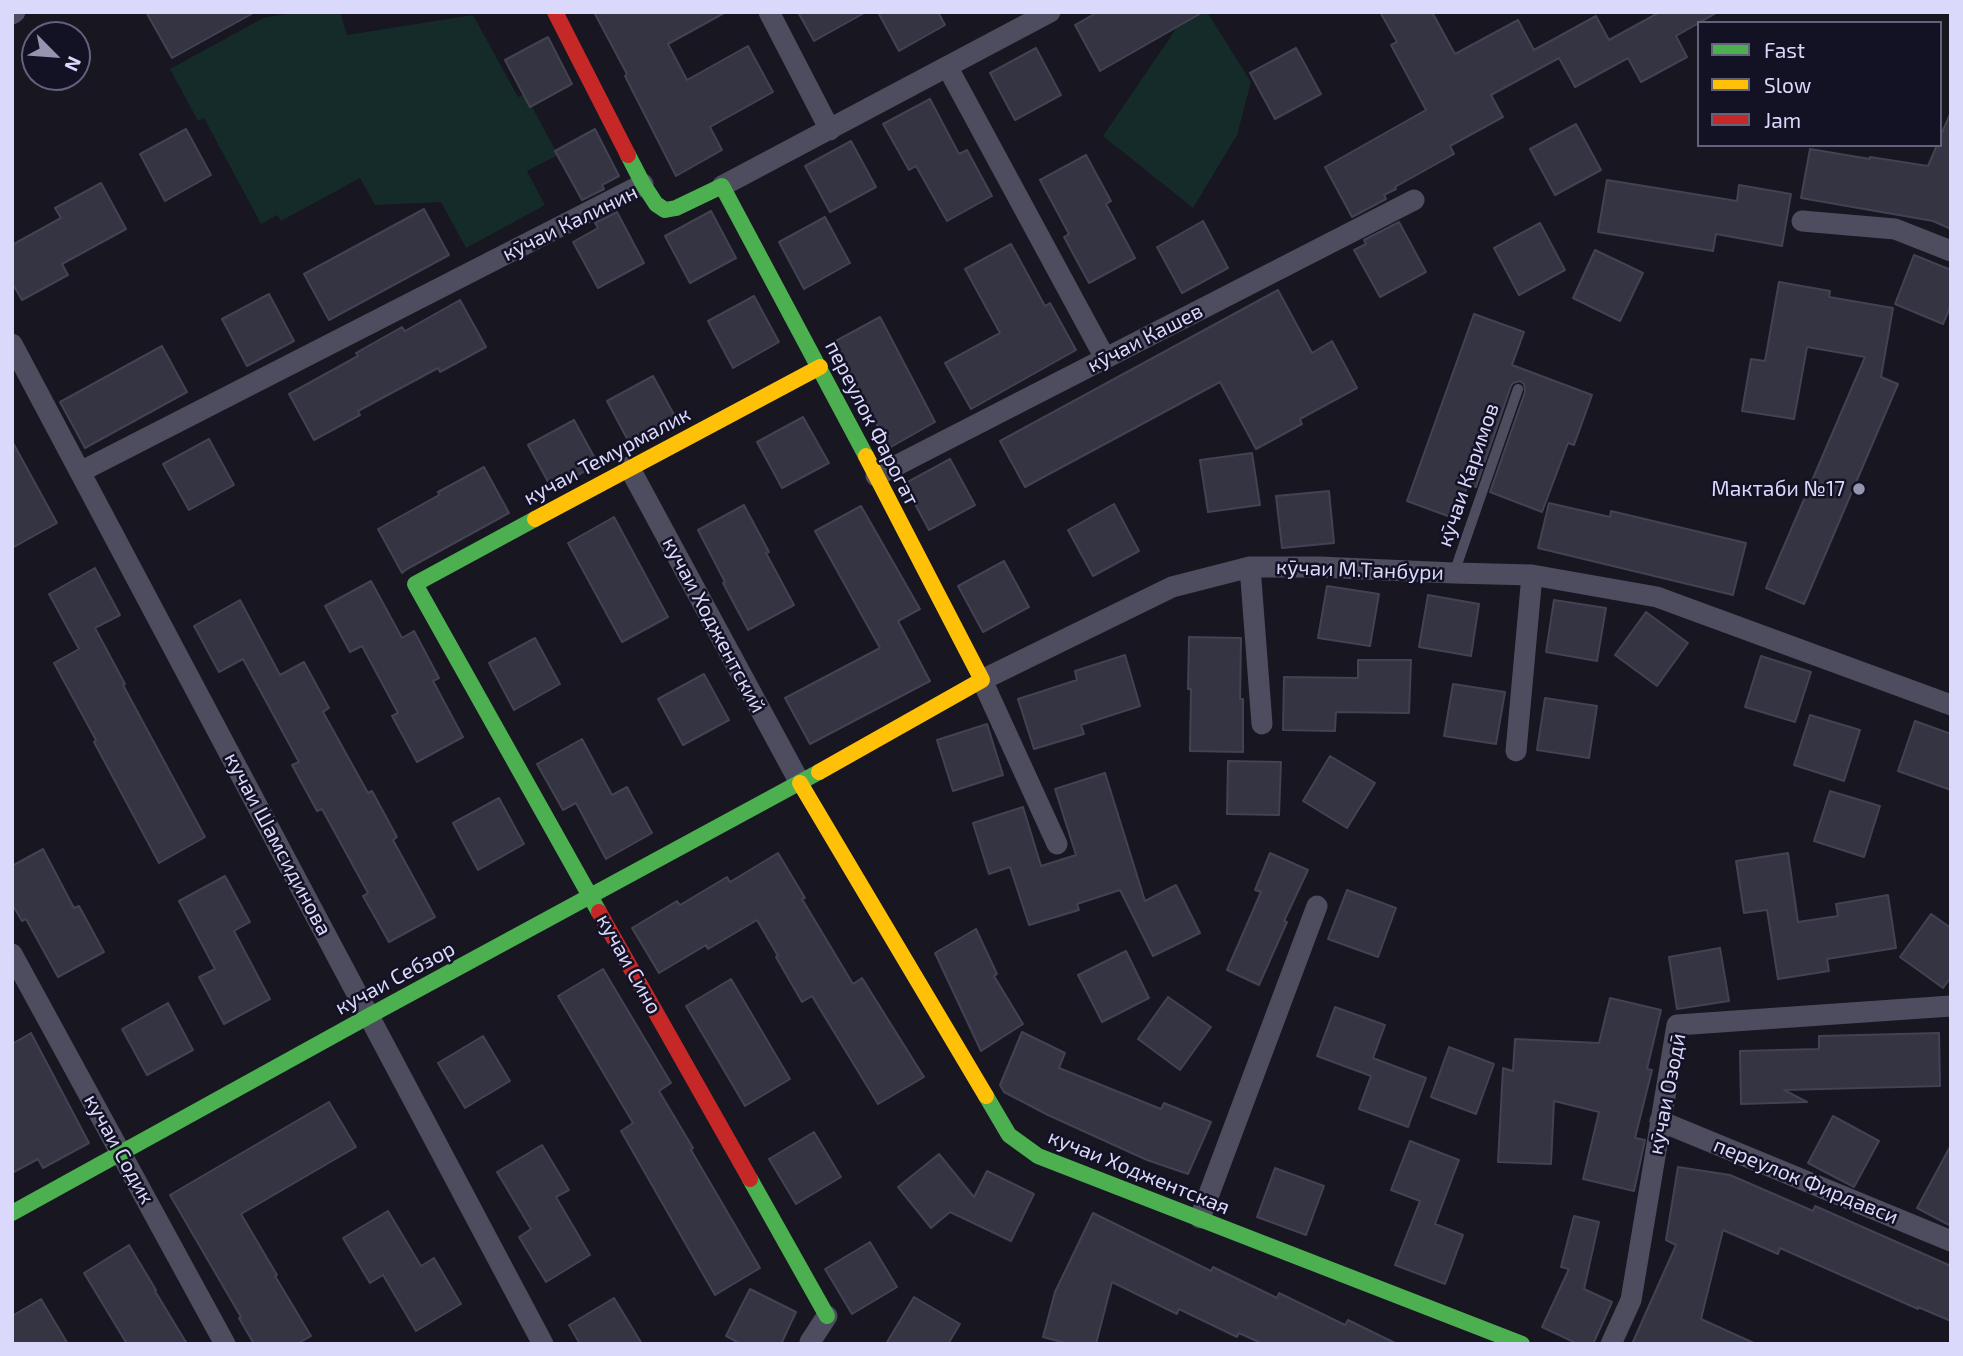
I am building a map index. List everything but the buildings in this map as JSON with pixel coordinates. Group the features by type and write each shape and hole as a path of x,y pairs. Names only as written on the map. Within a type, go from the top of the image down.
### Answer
{"street":[{"path":"555,12 643,184"},
{"path":"769,12 830,130"},
{"name":"кӯчаи Калинин","path":"80,472 643,184 656,204 665,209 676,208 830,130 1051,12"},
{"path":"948,68 1105,358"},
{"name":"переулок Фарогат","path":"722,186 820,367 982,680"},
{"name":"кӯчаи Кашев","path":"876,476 1414,200"},
{"path":"1802,221 1895,229 1951,251"},
{"name":"кучаи Шамсидинова","path":"12,344 543,1344"},
{"name":"кучаи Темурмалик","path":"415,584 820,367"},
{"name":"кучаи Ходжентский","path":"629,467 800,783"},
{"path":"1250,567 1262,724"},
{"name":"кӯчаи М.Танбури","path":"800,783 982,680 1172,587 1250,567 1532,575 1657,597 1951,705"},
{"path":"1516,751 1532,575"},
{"name":"кучаи Сино","path":"415,584 827,1316 811,1344"},
{"path":"982,680 1057,844"},
{"name":"кучаи Себзор","path":"12,1213 800,783"},
{"name":"кучаи Ходжентская","path":"800,783 1009,1135 1038,1156 1522,1344"},
{"path":"1200,1219 1317,906"},
{"name":"кучаи Содик","path":"12,954 225,1344"},
{"name":"кӯчаи Озодӣ","path":"1611,1344 1631,1300 1676,1024 1951,1006"},
{"name":"переулок Фирдавси","path":"1660,1121 1951,1241"}],"lane":[{"name":"кӯчаи Каримов","path":"1454,573 1518,390"}],"green space":[{"path":"297,12 340,12 347,35 473,15 518,97 525,94 558,155 527,171 545,205 466,248 441,202 375,205 360,178 281,221 277,215 261,224 204,118 198,121 170,69 263,18"},
{"path":"1170,12 1207,12 1251,82 1237,135 1193,208 1103,136 1178,26"}],"traffic: fast":[{"path":"628,155 656,204 665,210 676,208 722,186 866,456"},
{"path":"535,519 415,584 599,912"},
{"path":"12,1213 819,772"},
{"path":"986,1096 1009,1135 1038,1156 1522,1344"},
{"path":"750,1179 827,1316"}],"traffic: slow":[{"path":"535,519 820,367"},
{"path":"819,772 982,680 866,456"},
{"path":"800,783 986,1096"}],"traffic: jam":[{"path":"555,12 628,155"},
{"path":"599,912 750,1179"}],"place":[{"name":"Мактаби №17","path":"1859,489"}]}
